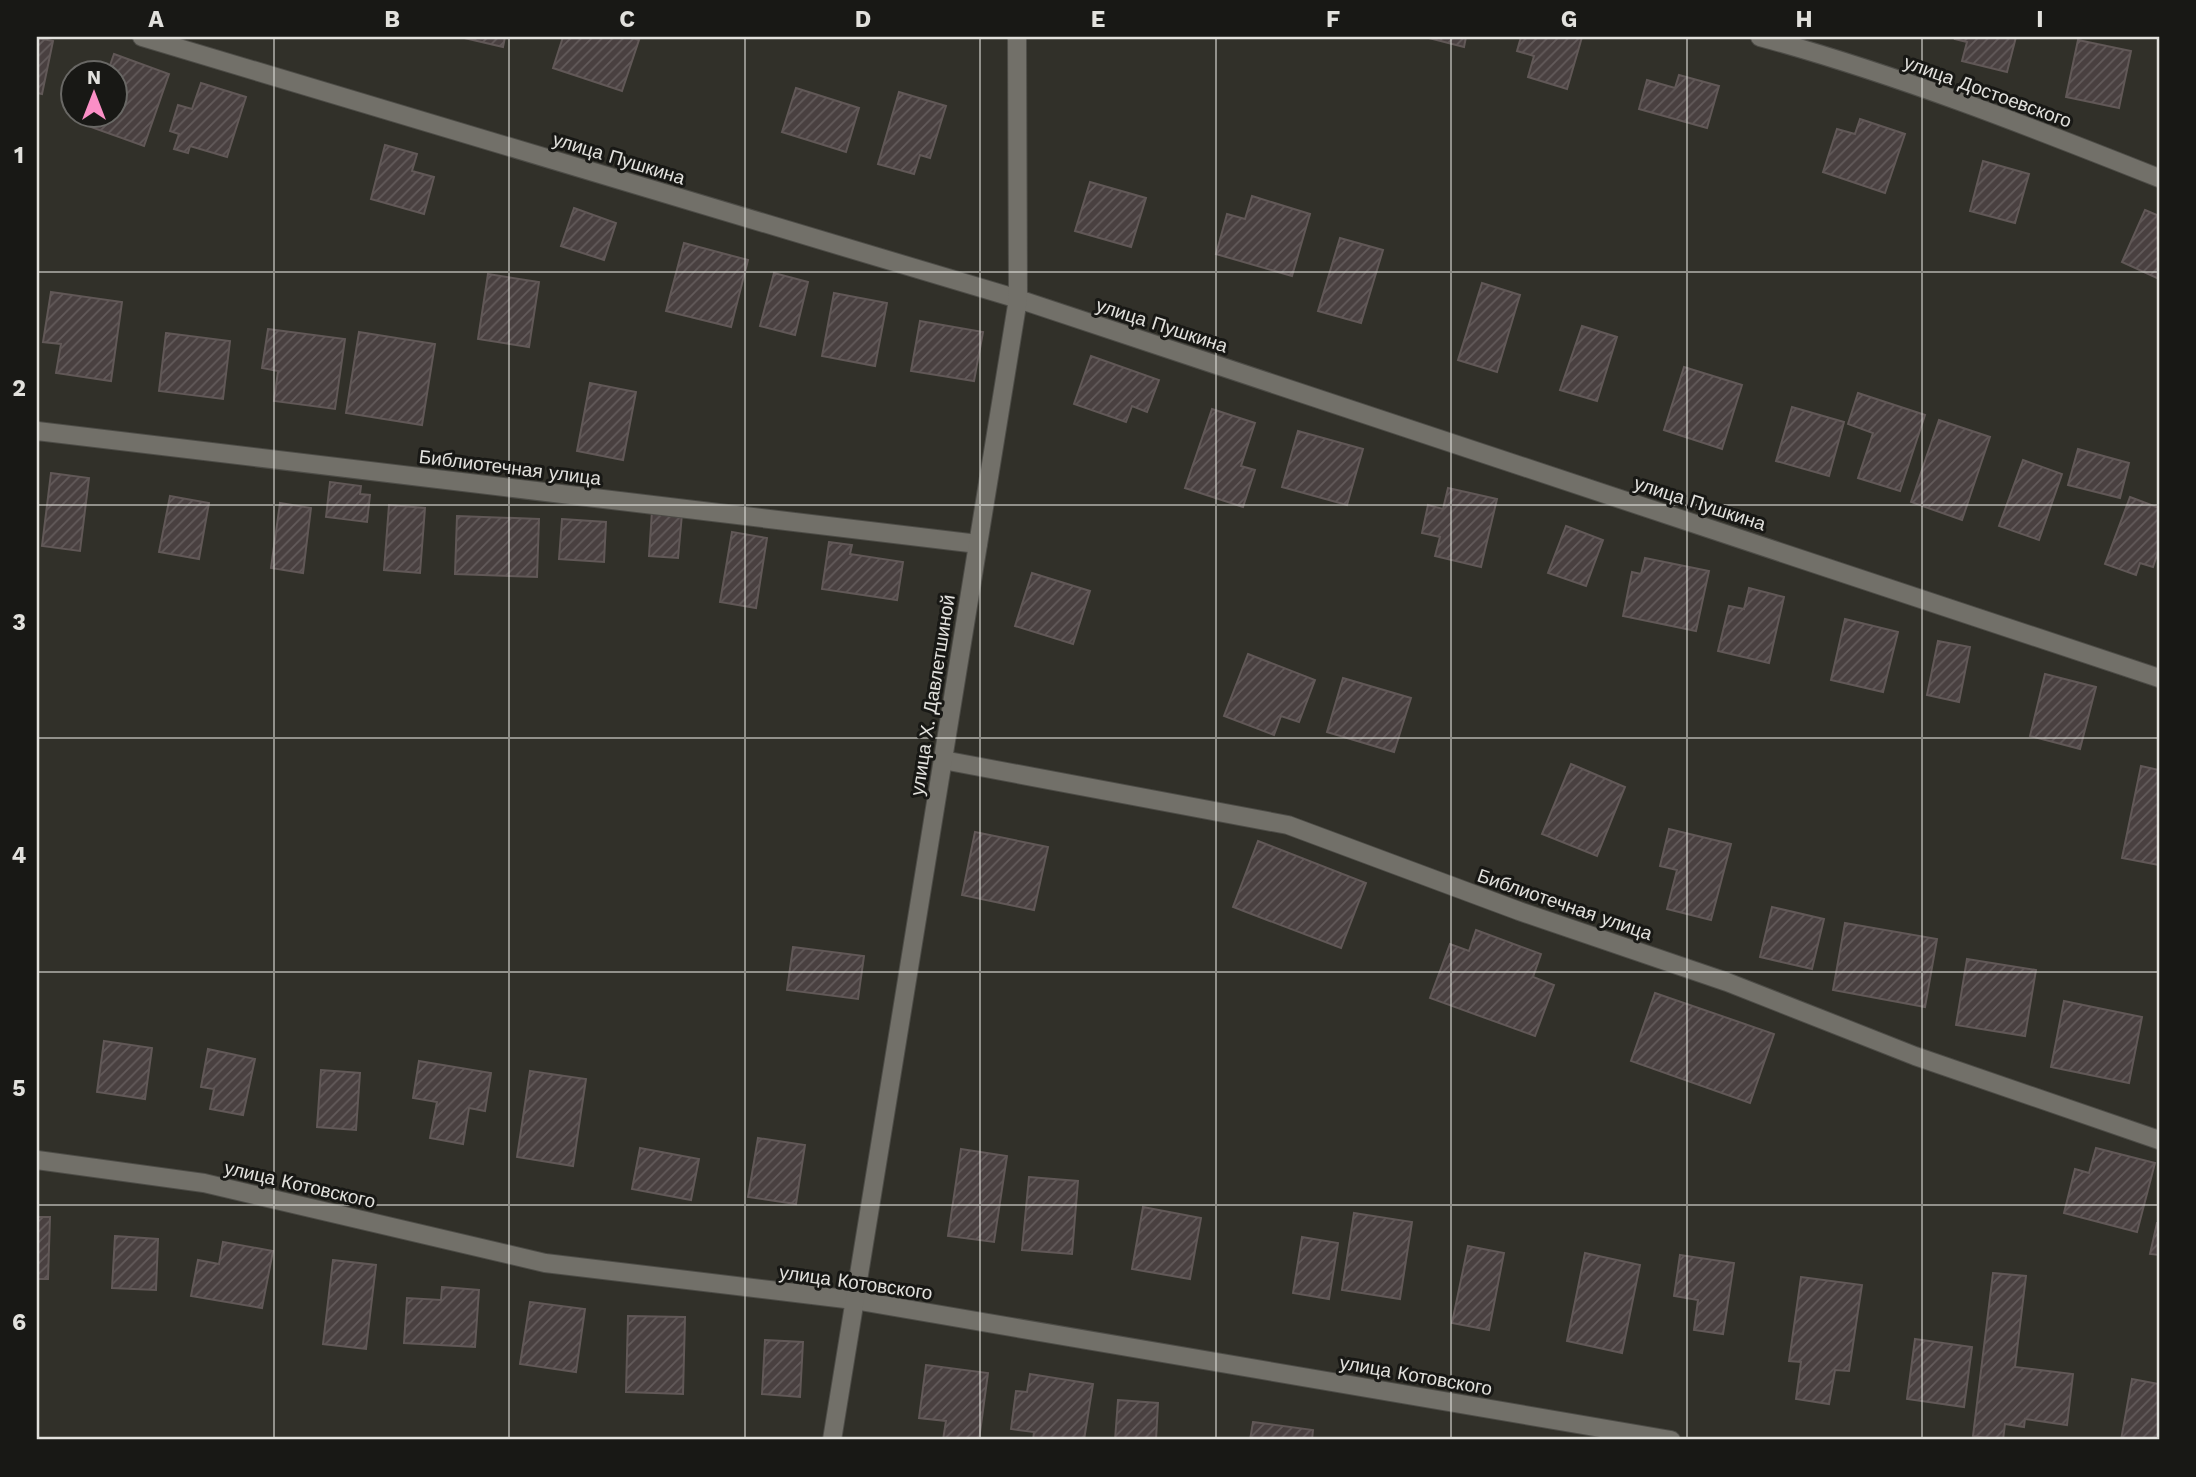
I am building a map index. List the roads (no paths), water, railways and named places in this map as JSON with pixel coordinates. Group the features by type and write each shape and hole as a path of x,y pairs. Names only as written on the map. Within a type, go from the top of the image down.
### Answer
{"street":[{"name":"улица Пушкина","path":"142,37 1018,299 2159,678"},
{"name":"улица Х. Давлетшиной","path":"832,1440 1018,299 1017,37"},
{"name":"улица Достоевского","path":"1760,37 1816,52 2020,122 2159,178"},
{"name":"Библиотечная улица","path":"37,431 978,544"},
{"name":"Библиотечная улица","path":"943,760 1288,825 1519,911 1727,982 1916,1056 2159,1140"},
{"name":"улица Котовского","path":"37,1160 204,1183 545,1263 854,1300 1671,1440"}]}
